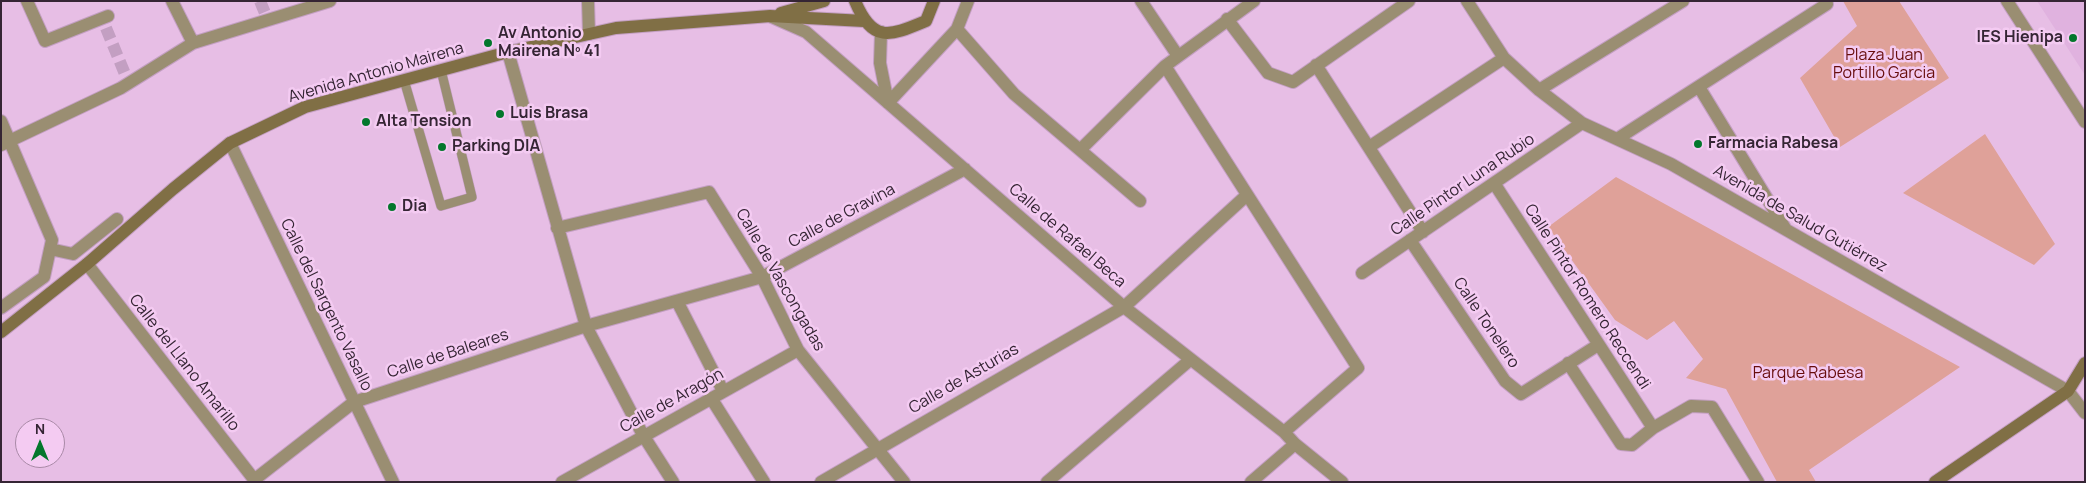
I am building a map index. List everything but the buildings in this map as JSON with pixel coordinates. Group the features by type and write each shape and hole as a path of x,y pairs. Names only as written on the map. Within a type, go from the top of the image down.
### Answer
{"main road":[{"path":"770,16 824,1"},
{"path":"855,1 864,21"},
{"path":"770,16 864,21 881,32 895,34 926,21 934,1"},
{"name":"Avenida Antonio Mairena","path":"1,332 87,264 173,189 230,143 305,107 508,52 616,28 770,16"},
{"path":"1935,482 2068,391 2085,364"}],"street":[{"path":"27,1 45,41 105,21"},
{"path":"172,1 193,43"},
{"path":"6,143 193,43 266,16 330,1"},
{"path":"588,1 589,34"},
{"path":"888,103 957,29 968,1"},
{"path":"1142,1 1178,56"},
{"path":"1080,150 1165,66 1254,1"},
{"path":"1227,20 1268,73 1293,82 1409,1"},
{"name":"Avenida de Salud Gutiérrez","path":"1468,1 1504,58 1539,90 1582,123 1671,164 2068,391 2085,413"},
{"path":"1539,90 1683,1"},
{"path":"2007,1 2085,122"},
{"path":"1617,139 1827,4"},
{"name":"Calle de Rafael Beca","path":"770,16 806,32 1124,307 1284,432 1328,477 1342,482"},
{"path":"957,29 1014,94 1140,202"},
{"path":"881,32 880,63 888,103"},
{"path":"508,52 586,326 643,435 673,482"},
{"path":"1369,148 1504,58"},
{"path":"1316,65 1423,232"},
{"path":"1165,66 1358,368 1284,432"},
{"path":"1699,87 1786,230"},
{"path":"1,121 6,143 52,240 44,278 1,308"},
{"name":"Calle Pintor Luna Rubio","path":"1362,273 1582,123"},
{"name":"Calle del Sargento Vasallo","path":"230,143 393,482"},
{"name":"Calle de Gravina","path":"586,326 762,278 965,169"},
{"name":"Calle Pintor Romero Reccendi","path":"1494,183 1653,428"},
{"name":"Calle de Vascongadas","path":"557,228 709,192 762,278 798,350 904,482"},
{"name":"Calle de Asturias","path":"821,482 876,448 1124,307 1247,195"},
{"path":"50,249 73,254 117,219"},
{"name":"Calle Tonelero","path":"1410,240 1505,381 1521,394 1598,345"},
{"name":"Calle del Llano Amarillo","path":"87,264 255,481"},
{"path":"677,301 723,391"},
{"name":"Calle de Baleares","path":"255,481 354,402 586,326"},
{"name":"Calle de Aragón","path":"562,482 798,350"},
{"path":"1047,482 1190,360"},
{"path":"1568,363 1621,444 1632,445 1653,428 1691,406 1712,407 1758,482"},
{"path":"711,398 764,482"},
{"path":"1251,482 1295,444"}],"lane":[{"path":"404,80 441,206 472,197 441,70"}],"shaded area":[{"name":"IES Hienipa","path":"2037,1 2085,1 2085,75"}],"green space":[{"name":"Plaza Juan Portillo Garcia","path":"1843,1 1899,1 1949,78 1840,147 1800,78 1857,26"},
{"path":"1985,134 2055,244 2034,265 1903,193"},
{"name":"Parque Rabesa","path":"1616,177 1960,367 1809,470 1816,482 1777,482 1726,389 1686,378 1703,359 1674,321 1647,340 1615,320 1548,227"}],"tunnel":[{"path":"260,1 265,13"},
{"path":"106,28 125,74"}],"place":[{"name":"IES Hienipa","path":"2073,38"},
{"name":"Av Antonio Mairena Nº 41","path":"488,43"},
{"name":"Luis Brasa","path":"500,114"},
{"name":"Alta Tension","path":"366,122"},
{"name":"Farmacia Rabesa","path":"1698,144"},
{"name":"Parking DIA","path":"442,147"},
{"name":"Dia","path":"392,207"}]}
